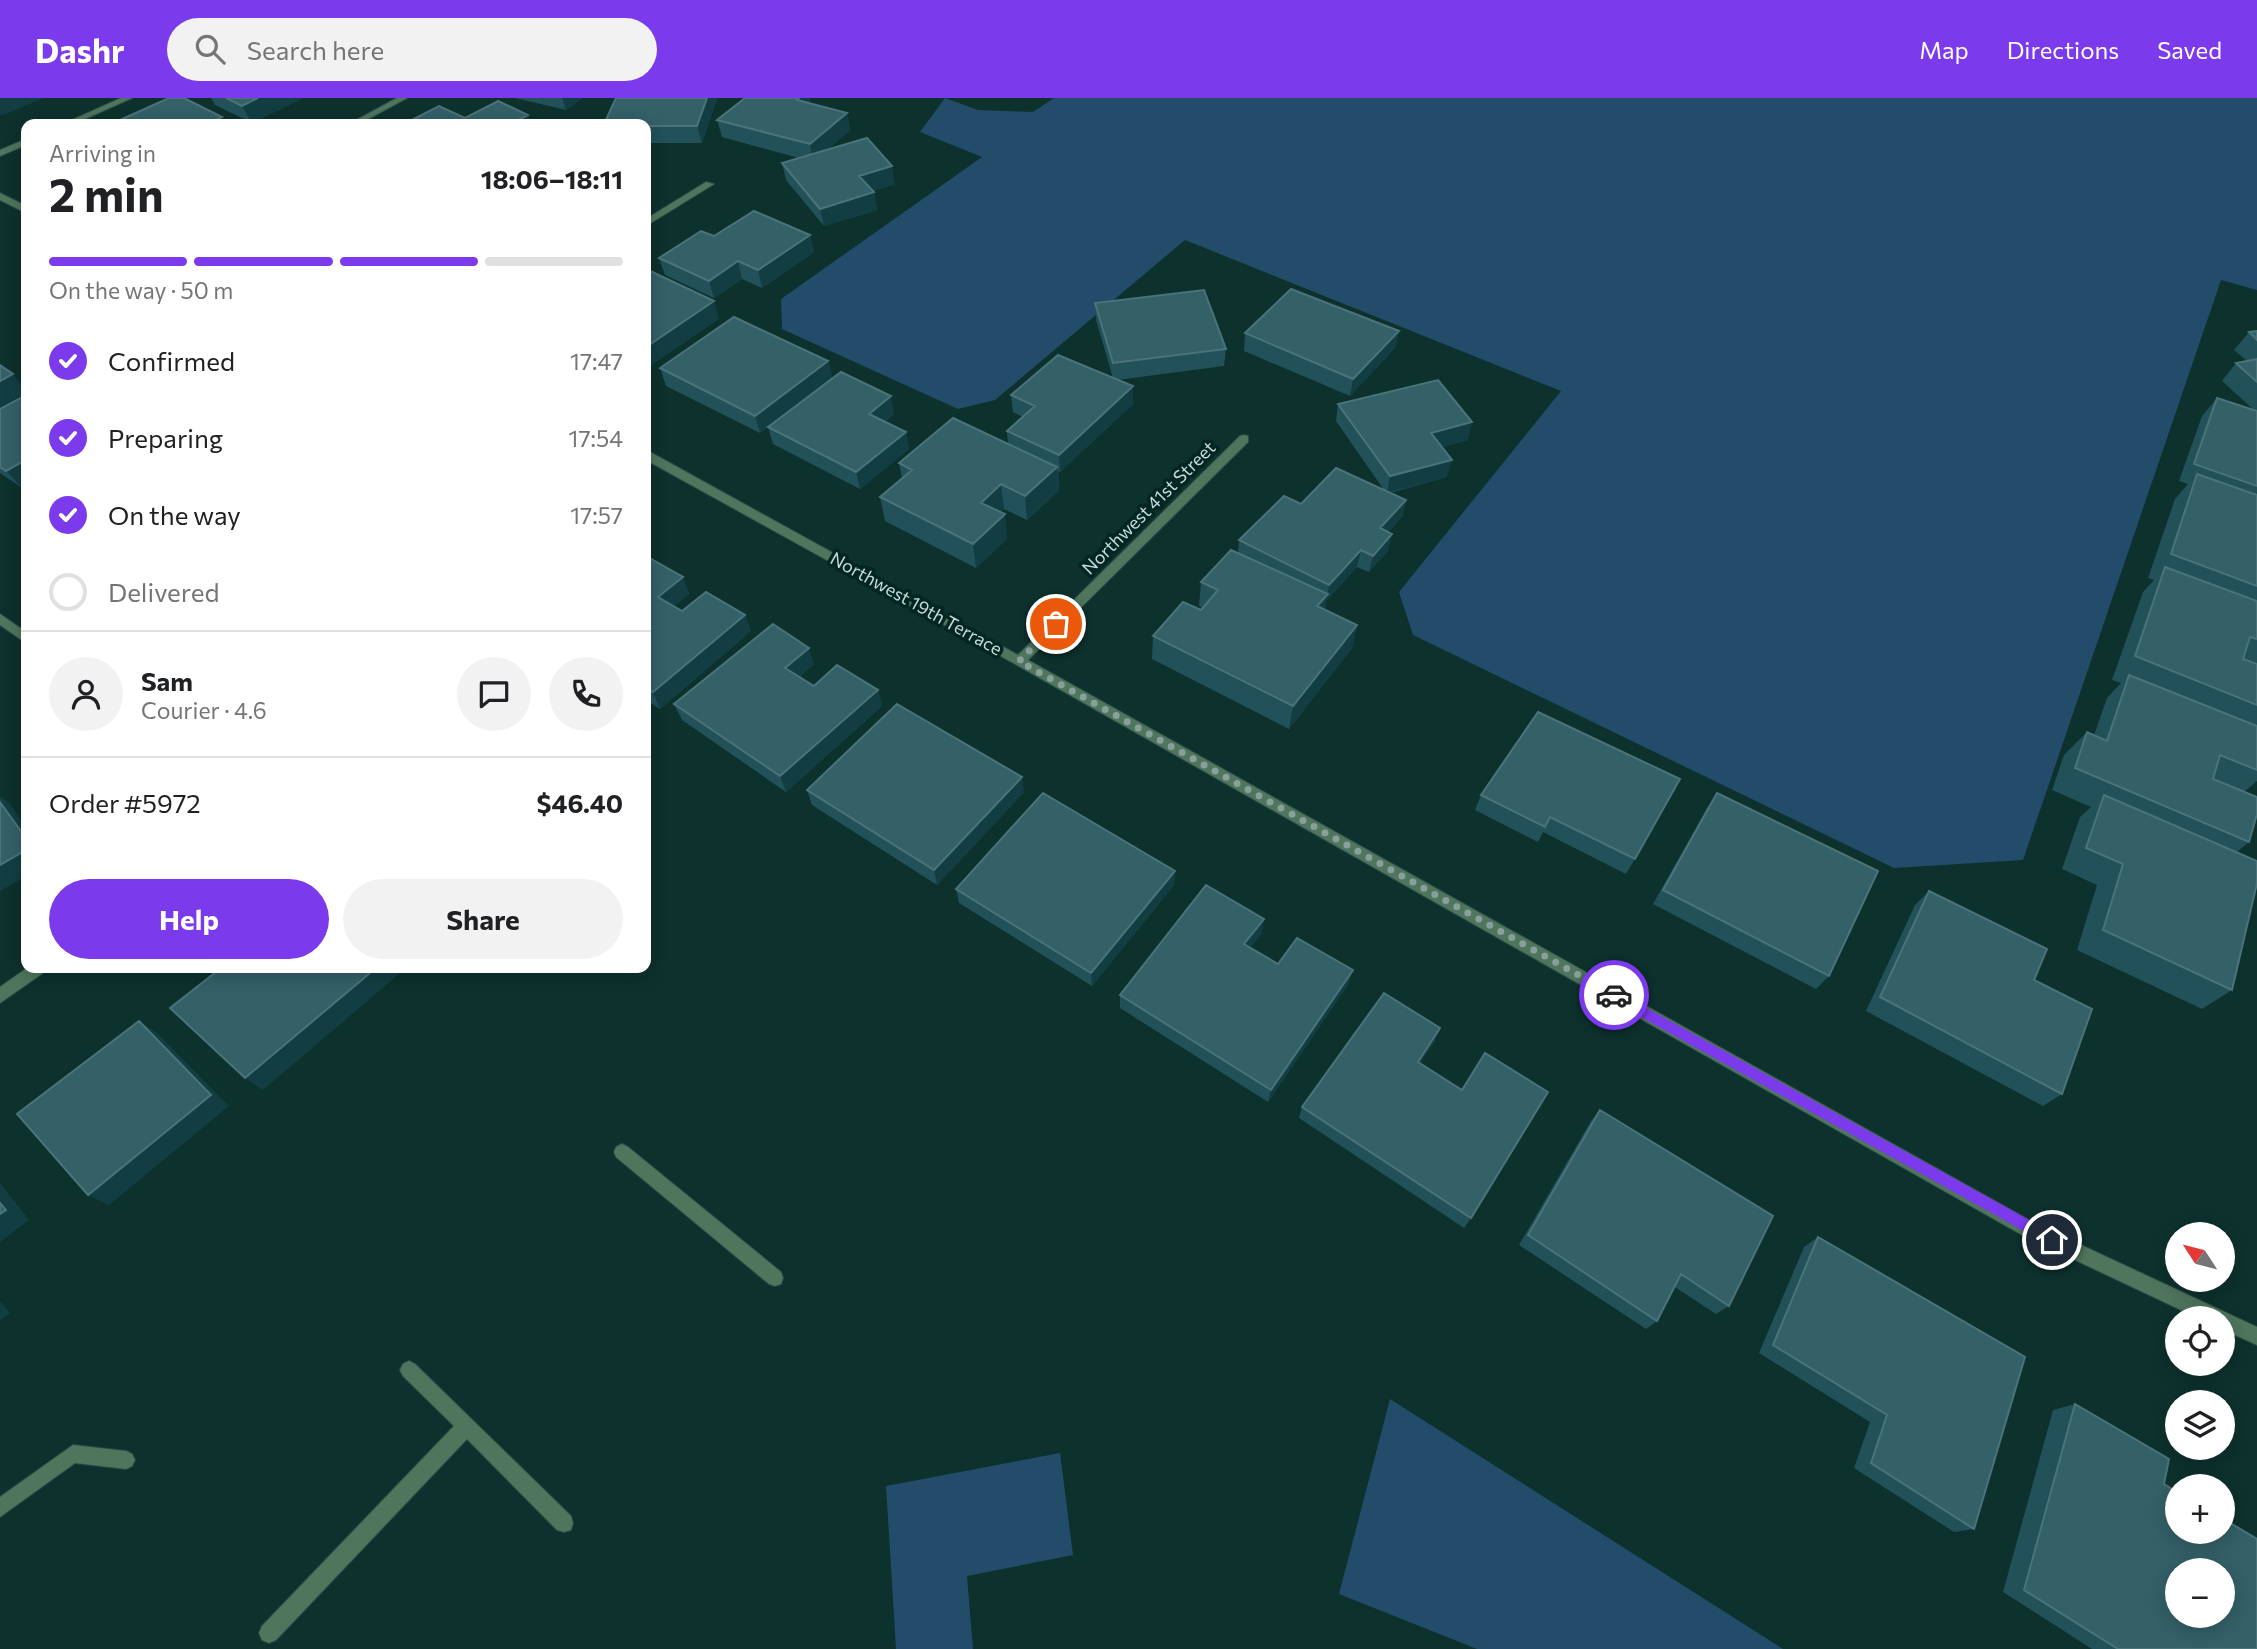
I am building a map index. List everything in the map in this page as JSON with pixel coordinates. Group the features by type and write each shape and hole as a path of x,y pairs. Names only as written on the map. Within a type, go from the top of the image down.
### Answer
{"street":[{"path":"79,119 128,98"},
{"path":"363,119 403,98"},
{"path":"0,153 21,144"},
{"path":"651,220 709,184"},
{"path":"0,196 21,207"},
{"name":"Northwest 41st Street","path":"1019,661 1244,439"},
{"name":"Northwest 19th Terrace","path":"651,457 2028,1228 2192,1306"},
{"path":"0,618 21,635"},
{"path":"0,996 31,973"},
{"path":"622,1152 775,1278"},
{"path":"2235,1326 2257,1336"},
{"path":"409,1370 564,1524"},
{"path":"269,1633 467,1426"},
{"path":"0,1508 73,1454 126,1460"}],"water":[{"path":"945,98 978,110 1033,112 1054,98 2257,98 2257,290 2221,280 2023,860 1894,868 1413,635 1399,592 1561,391 1185,240 995,400 958,409 782,329 781,299 982,157 920,132"},
{"path":"1390,1399 1783,1649 1477,1649 1339,1594"},
{"path":"1060,1453 1073,1555 967,1576 973,1649 896,1649 886,1486"}],"building":[{"path":"169,98 184,98 222,117 217,119 122,119"},
{"path":"226,98 258,98 242,106"},
{"path":"616,98 707,98 697,126 651,126 651,119 606,119"},
{"path":"745,98 799,98 797,100 847,113 810,144 717,120"},
{"path":"498,101 528,115 520,119 414,119 439,106 465,118"},
{"path":"867,138 892,166 859,176 874,192 820,209 782,163"},
{"path":"754,211 810,235 758,270 738,261 709,281 659,258 701,231 714,236"},
{"path":"651,271 714,301 651,344"},
{"path":"1291,289 1399,331 1353,379 1245,333"},
{"path":"1204,290 1226,349 1113,363 1095,303"},
{"path":"734,317 828,361 755,416 660,368"},
{"path":"2257,331 2257,340 2249,332"},
{"path":"1058,355 1133,386 1059,455 1007,431 1035,406 1011,395"},
{"path":"2257,359 2257,382 2236,363"},
{"path":"0,365 13,374 0,381"},
{"path":"841,372 891,396 869,414 906,432 856,472 768,427"},
{"path":"1438,380 1472,422 1431,433 1452,460 1390,476 1338,404"},
{"path":"21,398 21,463 6,471 0,467 0,409"},
{"path":"2217,398 2257,411 2257,486 2194,464"},
{"path":"953,418 1057,467 1025,496 1001,484 981,503 1005,514 973,544 880,497 912,470 899,463"},
{"path":"1336,468 1406,500 1380,528 1392,534 1373,556 1361,550 1329,585 1239,540 1284,496 1301,504"},
{"path":"2197,474 2257,495 2257,586 2171,554"},
{"path":"1231,550 1328,594 1317,606 1357,625 1293,706 1153,636 1183,602 1201,610 1218,590 1201,582"},
{"path":"651,559 683,577 658,597 682,611 706,592 745,615 653,692"},
{"path":"2165,567 2257,601 2257,639 2250,637 2243,659 2257,664 2257,705 2135,656"},
{"path":"773,624 809,648 785,668 814,686 837,665 878,690 780,776 674,704"},
{"path":"2129,675 2257,726 2257,770 2220,755 2213,779 2257,797 2257,814 2249,842 2075,768 2087,732 2107,741"},
{"path":"897,704 1022,777 934,870 807,790"},
{"path":"1538,712 1680,779 1635,859 1550,817 1545,827 1481,795"},
{"path":"1043,793 1175,871 1091,973 956,889"},
{"path":"1717,793 1878,871 1829,976 1663,890"},
{"path":"2104,795 2257,861 2257,883 2232,990 2103,930 2123,864 2086,848"},
{"path":"0,802 21,831 21,853 0,865"},
{"path":"1206,885 1264,919 1244,944 1278,964 1297,938 1353,970 1271,1090 1120,995"},
{"path":"1929,891 2047,949 2034,980 2092,1009 2062,1094 1880,997"},
{"path":"215,973 370,973 245,1078 170,1008"},
{"path":"1384,993 1440,1028 1418,1062 1462,1090 1485,1053 1548,1092 1471,1218 1302,1107"},
{"path":"139,1021 211,1095 88,1195 17,1114"},
{"path":"1600,1110 1773,1216 1729,1306 1681,1274 1657,1321 1528,1235"},
{"path":"0,1203 6,1210 0,1214"},
{"path":"1818,1237 2025,1357 1974,1529 1871,1463 1887,1415 1773,1345"},
{"path":"2075,1404 2169,1460 2164,1484 2165,1544 2235,1544 2235,1526 2257,1539 2257,1649 2118,1649 2024,1590"}],"way so far":[{"path":"1056,624 1019,661 1614,995"}],"route":[{"path":"1614,995 2052,1240"}]}
